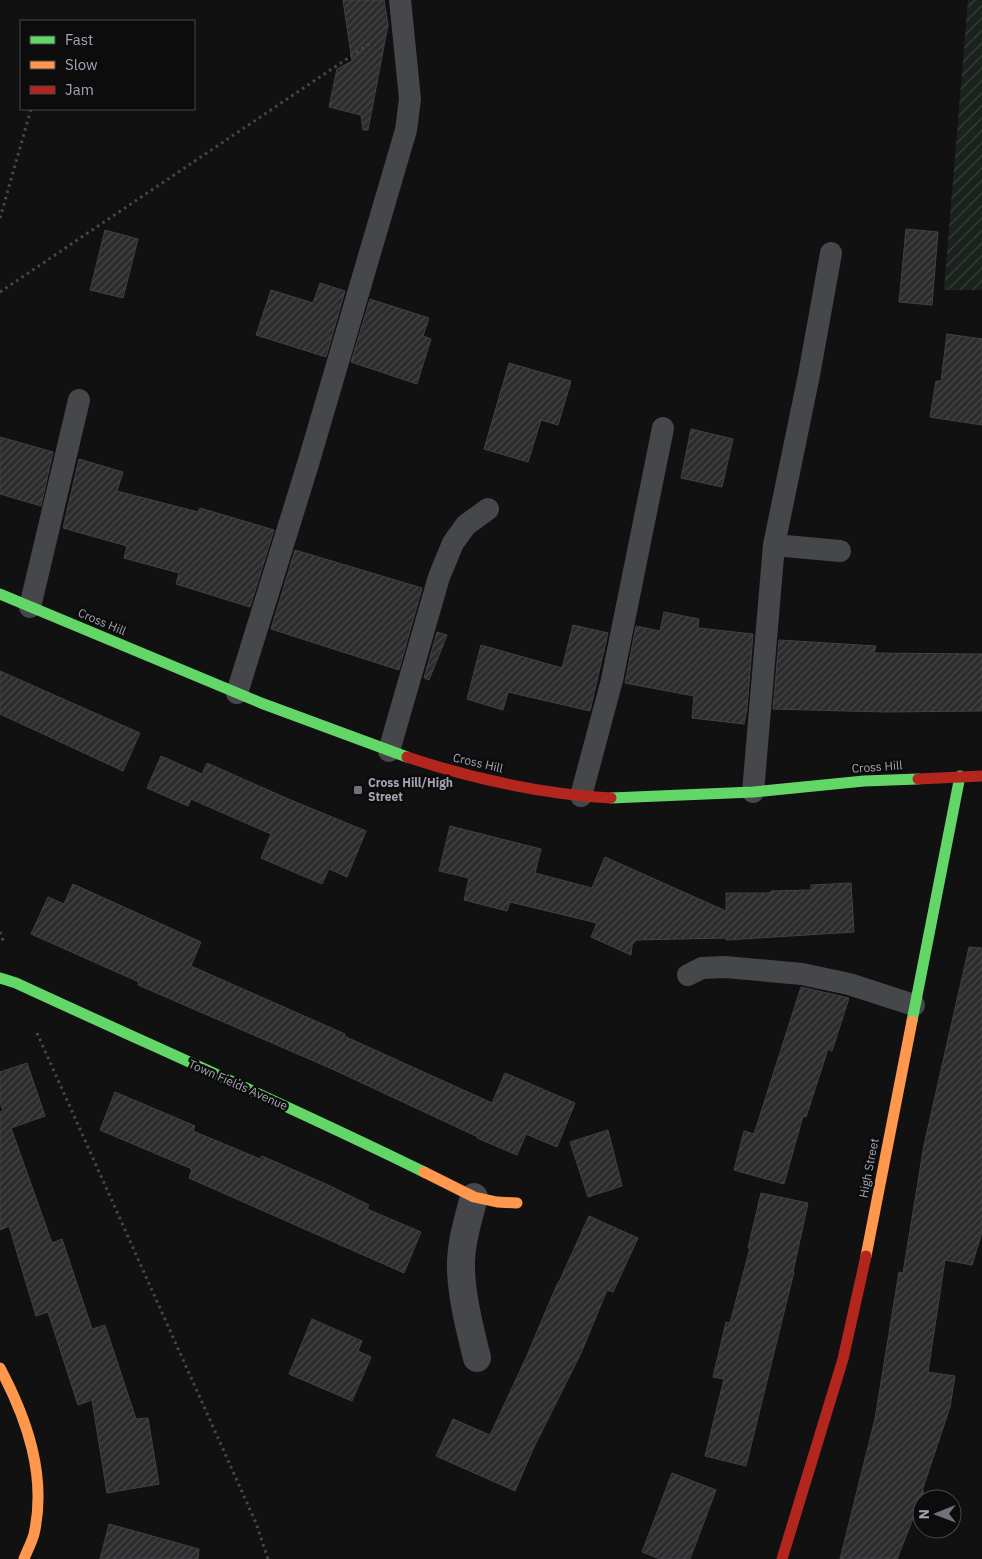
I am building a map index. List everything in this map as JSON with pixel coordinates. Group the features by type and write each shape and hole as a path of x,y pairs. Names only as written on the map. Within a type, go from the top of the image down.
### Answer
{"street":[{"name":"Cross Hill","path":"0,594 237,693 389,751 446,770 527,788 581,796 620,798 752,792 864,781 982,776"},
{"name":"High Street","path":"782,1559 843,1359 864,1268 960,776"},
{"name":"Town Fields Avenue","path":"0,978 16,983 330,1126 474,1197 497,1202 516,1202"},
{"path":"474,1197 462,1245 461,1269 466,1309 477,1358"},
{"path":"0,1368 27,1426 38,1476 39,1510 32,1546 24,1559"}],"lane":[{"path":"237,693 308,464 406,130 410,99 402,11"},
{"path":"752,792 774,544 809,375 831,253"},
{"path":"30,607 79,400"},
{"path":"581,796 612,680 663,428"},
{"path":"389,751 439,577 453,543 466,525 488,509"},
{"path":"774,544 840,551"},
{"path":"688,975 702,968 725,967 802,974 849,984 914,1005"}],"path":[{"path":"0,292 402,11"},
{"path":"0,218 31,110"},
{"path":"16,983 59,1086 256,1523 268,1559"}],"shaded area":[{"path":"968,0 982,0 982,290 944,290"}],"building":[{"path":"343,0 384,0 388,25 368,130 363,130 361,115 329,107 337,69 352,61"},
{"path":"906,229 938,232 932,305 899,302"},
{"path":"105,230 138,239 123,298 90,290"},
{"path":"320,283 345,291 326,357 256,335 271,290 313,303"},
{"path":"370,299 429,318 423,336 431,339 417,384 351,362"},
{"path":"947,334 982,339 982,425 930,417 936,381 941,381"},
{"path":"509,363 571,381 558,425 541,420 528,462 484,449"},
{"path":"691,429 733,439 722,487 681,478"},
{"path":"0,437 53,452 41,506 0,494"},
{"path":"79,459 123,472 117,491 198,512 200,508 274,530 250,607 176,584 179,573 124,558 127,546 63,528"},
{"path":"295,550 422,588 399,670 271,629"},
{"path":"664,612 699,619 698,628 753,634 744,724 692,718 694,696 625,683 636,626 660,631"},
{"path":"573,625 608,633 590,711 508,692 503,710 467,699 481,645 562,668"},
{"path":"437,632 447,635 429,680 424,678"},
{"path":"779,640 876,646 874,653 982,654 982,711 885,712 773,709"},
{"path":"0,671 140,733 123,771 0,714"},
{"path":"161,756 202,774 207,763 366,831 347,877 329,869 322,884 261,858 271,834 191,799 188,806 147,788"},
{"path":"450,826 541,849 535,873 592,888 605,857 726,911 726,893 771,893 771,891 811,890 811,885 851,883 854,932 726,940 726,938 636,940 632,945 631,955 591,937 597,923 510,902 507,911 464,900 469,878 439,871"},
{"path":"73,884 201,942 191,966 345,1034 344,1036 492,1103 505,1073 575,1103 557,1147 526,1134 517,1155 330,1068 138,985 139,982 31,934 48,897 64,904"},
{"path":"969,947 982,948 982,1232 972,1265 945,1260 928,1372 955,1376 950,1407 923,1489 912,1489 912,1521 897,1559 840,1559 875,1419 899,1272 903,1273 924,1145"},
{"path":"801,987 849,998 832,1051 828,1049 806,1117 803,1116 784,1184 734,1170 744,1131 754,1134"},
{"path":"27,1063 45,1116 11,1128 52,1243 62,1239 92,1329 105,1325 136,1419 148,1418 159,1484 107,1493 92,1400 78,1405 48,1312 36,1316 9,1226 0,1230 0,1112 3,1111 0,1102 0,1072"},
{"path":"115,1092 195,1126 193,1131 260,1159 262,1156 328,1185 369,1205 367,1209 421,1232 404,1273 189,1178 192,1169 100,1130"},
{"path":"608,1130 622,1186 588,1197 570,1142"},
{"path":"761,1193 808,1203 794,1272 746,1466 705,1456 724,1379 713,1377 726,1322 730,1323 750,1248 748,1248"},
{"path":"589,1216 638,1238 613,1292 607,1290 581,1353 533,1449 515,1491 436,1456 453,1419 490,1435"},
{"path":"312,1319 362,1341 358,1351 371,1357 352,1401 289,1374"},
{"path":"672,1473 716,1490 690,1559 660,1559 642,1552"},
{"path":"109,1524 199,1549 198,1559 100,1559"}],"traffic: fast":[{"path":"0,594 261,703 407,757"},
{"path":"912,1021 960,776"},
{"path":"611,798 753,792 864,781 918,779"},
{"path":"0,978 16,983 221,1076 424,1172"}],"traffic: slow":[{"path":"866,1256 912,1021"},
{"path":"424,1172 474,1197 497,1202 517,1203"},
{"path":"0,1368 19,1407 32,1448 36,1469 37,1512 34,1534 24,1559"}],"traffic: jam":[{"path":"407,757 482,779 559,793 611,798"},
{"path":"918,779 982,776"},
{"path":"782,1559 843,1359 866,1256"}],"place":[{"name":"Cross Hill/High Street","path":"358,790"}]}
